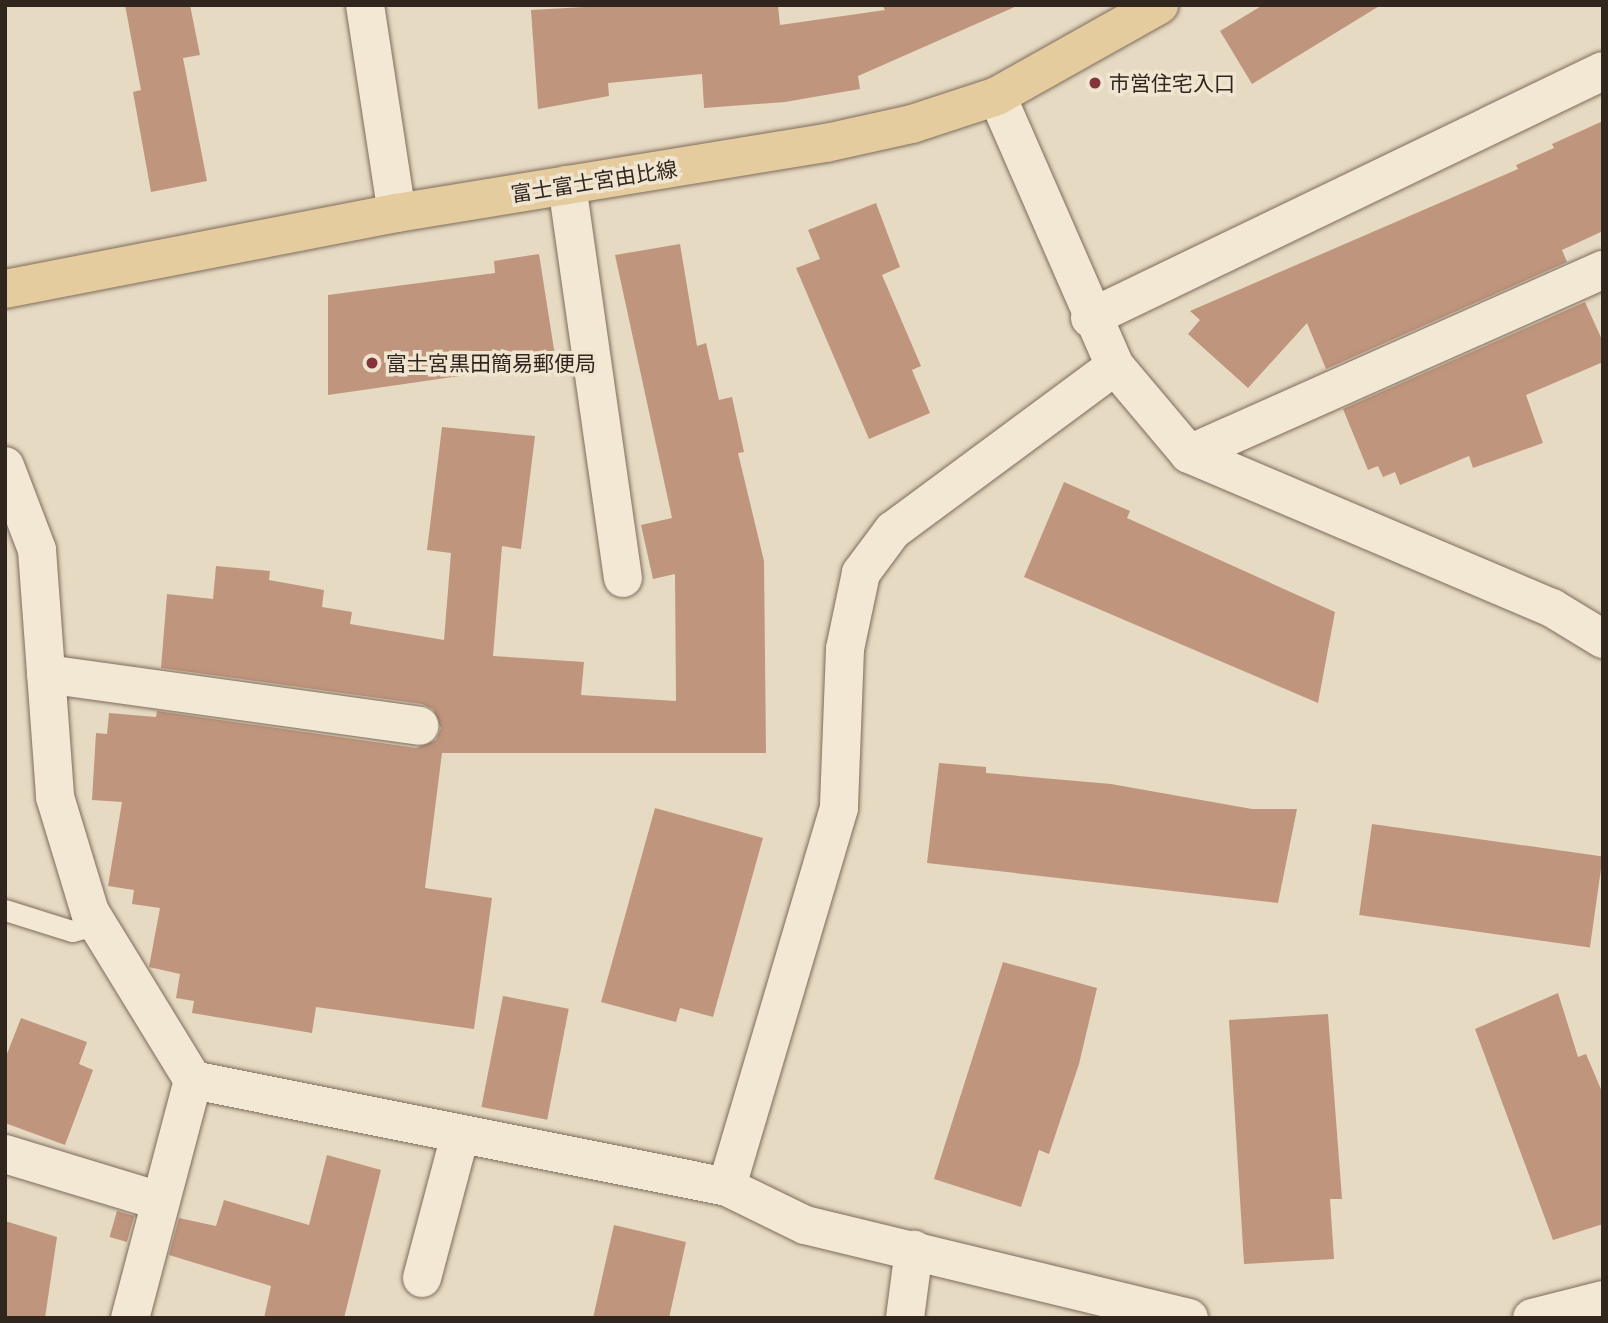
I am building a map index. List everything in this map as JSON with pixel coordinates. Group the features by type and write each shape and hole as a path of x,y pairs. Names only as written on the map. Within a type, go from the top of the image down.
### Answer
{"main road":[{"name":"富士富士宮由比線","path":"5,289 397,213 826,143 912,124 998,96 1159,5"}],"street":[{"path":"365,5 397,213"},
{"path":"1090,318 1603,71"},
{"path":"998,96 1090,318 1115,366 1189,454 1552,608 1603,639"},
{"path":"567,185 623,578"},
{"path":"1189,454 1603,270"},
{"path":"727,1187 839,808 845,649 861,573 893,530 1115,366"},
{"path":"5,466 37,550 55,797 90,912 192,1080 130,1318"},
{"path":"46,674 419,726"},
{"path":"192,1080 727,1187 806,1225 1189,1318"},
{"path":"422,1278 460,1135"},
{"path":"5,1154 160,1202"},
{"path":"905,1318 914,1250"},
{"path":"1532,1318 1603,1300"}],"lane":[{"path":"5,910 72,930 98,924"}],"building":[{"path":"125,5 190,5 200,55 183,58 207,181 151,192 133,92 141,90"},
{"path":"620,5 778,5 780,25 885,10 882,5 1019,5 858,76 860,89 785,102 704,108 702,74 608,83 609,96 538,109 531,10"},
{"path":"1263,5 1381,5 1252,84 1220,31"},
{"path":"1603,121 1603,231 1562,250 1567,262 1326,369 1307,323 1248,388 1188,334 1200,320 1190,311 1518,169 1516,165 1554,148 1552,144"},
{"path":"876,203 900,267 882,275 921,366 912,370 930,413 869,439 796,268 820,259 808,230"},
{"path":"680,244 697,346 706,343 719,400 732,397 744,452 738,453 764,561 766,753 442,753 425,888 492,898 474,1029 316,1007 312,1033 192,1013 194,1001 176,998 180,974 149,967 160,908 132,904 134,890 108,886 122,802 92,800 96,733 107,734 109,713 156,717 157,711 416,748 436,740 441,728 433,709 422,704 161,668 167,594 213,599 216,566 270,571 269,580 324,590 322,607 352,612 350,624 444,640 451,553 427,550 442,427 535,436 521,549 502,546 493,656 584,662 581,695 676,701 675,574 653,579 641,525 672,518 615,255"},
{"path":"539,254 556,362 328,395 328,295 495,273 494,261"},
{"path":"1585,302 1603,342 1603,362 1526,395 1543,443 1473,468 1469,456 1400,485 1395,472 1383,477 1378,466 1368,470 1343,409"},
{"path":"1064,482 1130,511 1127,518 1335,612 1318,703 1024,577"},
{"path":"939,763 986,767 986,773 1111,784 1252,809 1297,809 1278,903 927,863"},
{"path":"655,808 763,838 713,1017 680,1008 676,1022 601,1002"},
{"path":"1372,824 1603,856 1590,948 1359,915"},
{"path":"1003,962 1097,988 1079,1064 1049,1154 1039,1150 1021,1207 934,1179"},
{"path":"1558,993 1578,1057 1586,1054 1603,1094 1603,1224 1553,1240 1475,1029"},
{"path":"503,996 569,1009 547,1120 481,1107"},
{"path":"1328,1014 1342,1199 1330,1199 1334,1259 1244,1264 1229,1020"},
{"path":"21,1018 87,1042 79,1064 93,1070 65,1145 5,1123 5,1059"},
{"path":"327,1155 381,1170 344,1318 264,1318 271,1286 169,1255 179,1218 216,1226 224,1200 309,1225"},
{"path":"117,1211 134,1216 127,1242 110,1237"},
{"path":"5,1221 57,1237 45,1318 5,1318"},
{"path":"614,1225 686,1242 669,1318 593,1318"}],"place":[{"name":"市営住宅入口","path":"1095,83"},
{"name":"富士宮黒田簡易郵便局","path":"372,363"}]}
